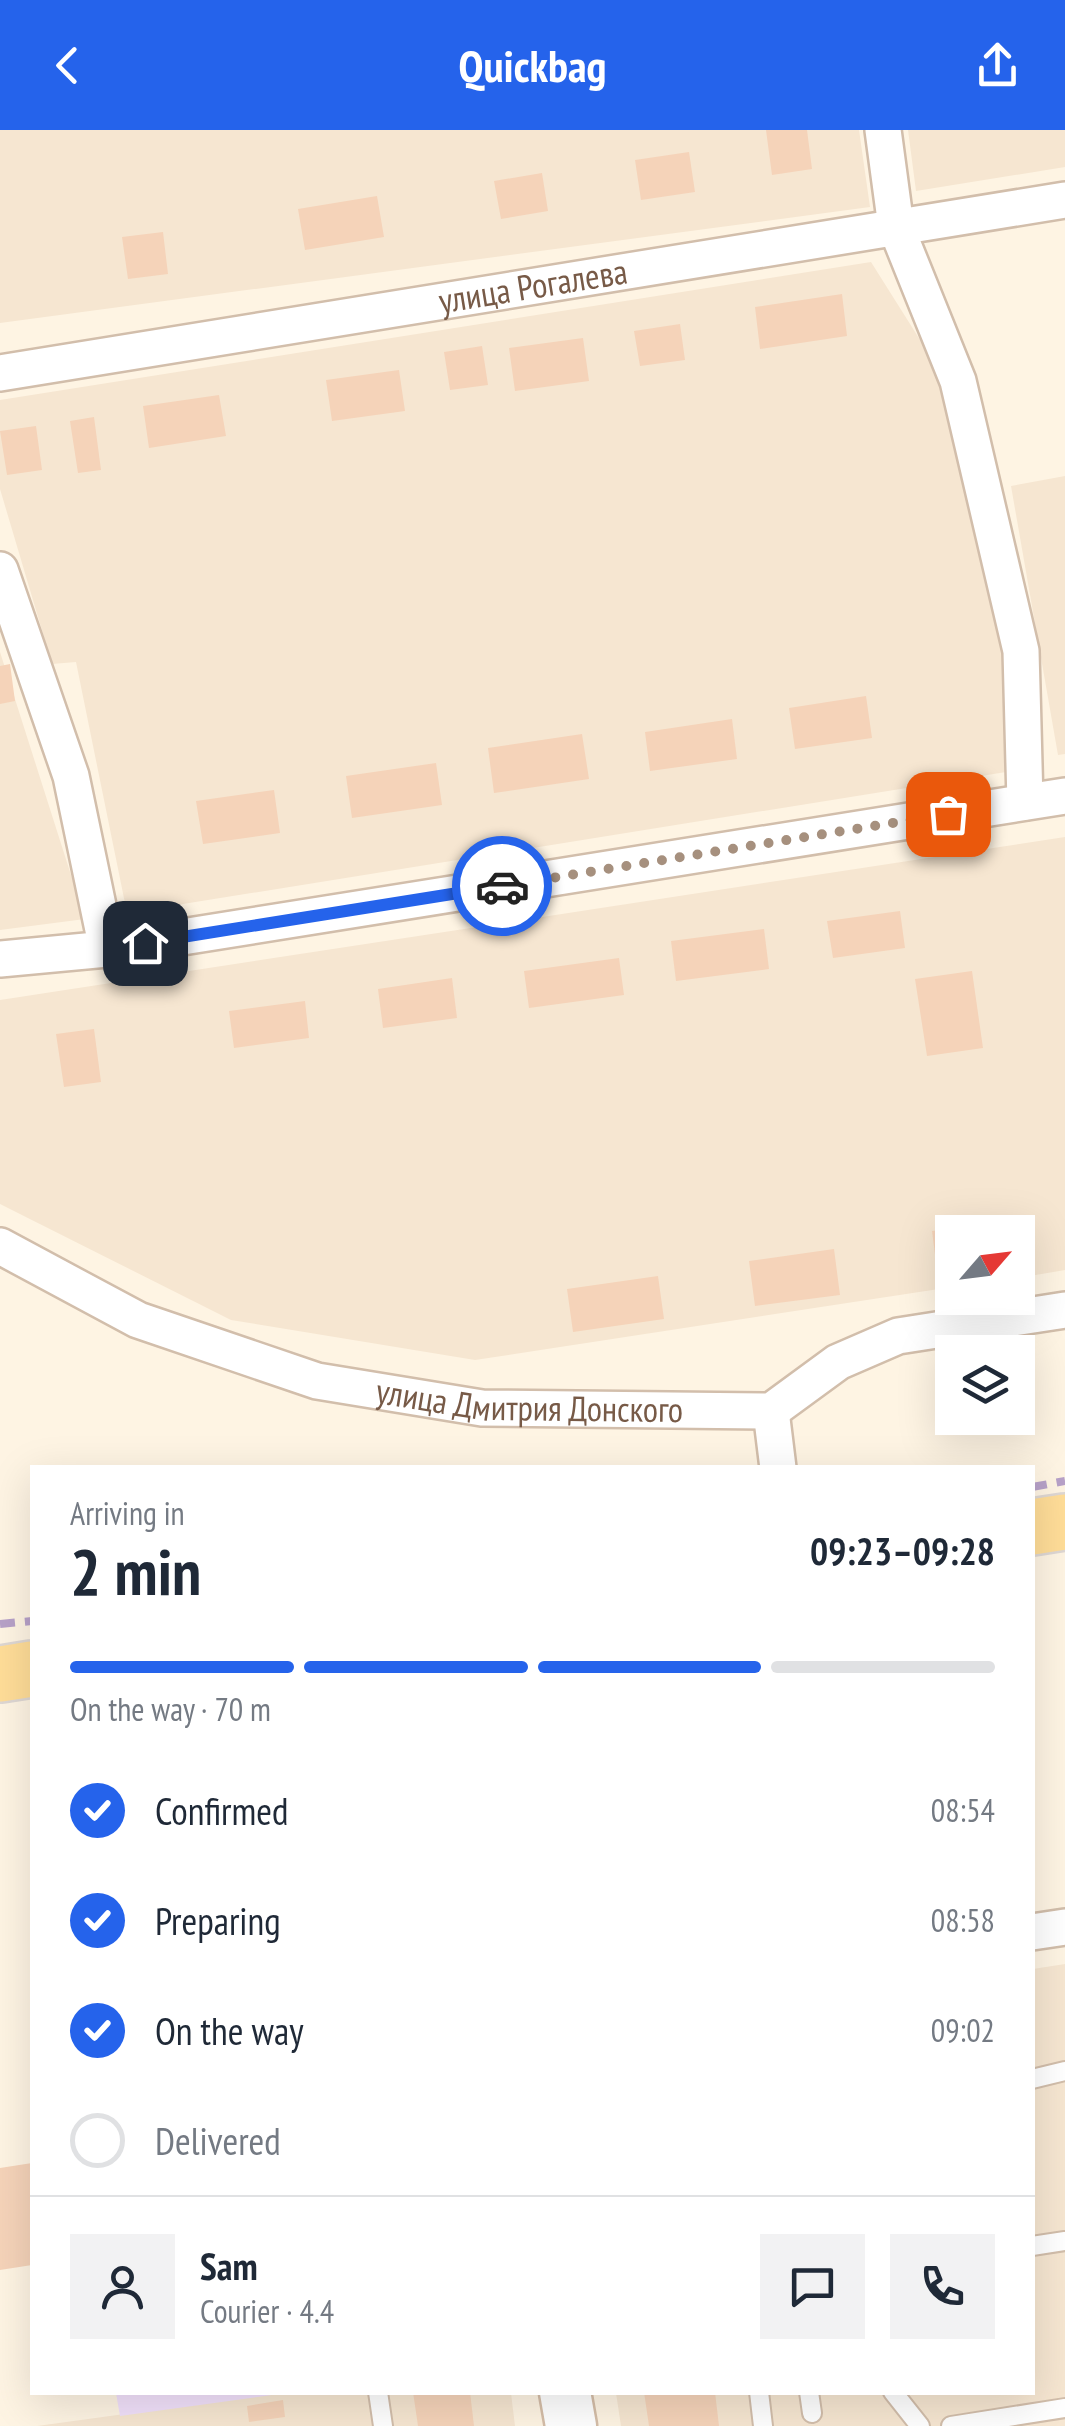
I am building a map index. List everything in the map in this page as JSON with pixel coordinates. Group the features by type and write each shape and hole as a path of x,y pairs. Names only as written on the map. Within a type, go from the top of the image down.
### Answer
{"main road":[{"path":"1035,1526 1065,1522"},
{"path":"0,1674 30,1670"}],"street":[{"path":"884,130 896,227 958,382 1021,651 1025,802"},
{"name":"улица Рогалева","path":"0,373 1065,200"},
{"path":"0,570 71,776 107,949"},
{"path":"0,959 107,949 1065,796"},
{"name":"улица Дмитрия Донского","path":"0,1246 138,1320 318,1381 482,1408 770,1411"},
{"path":"778,1465 770,1411 838,1362 898,1336 1065,1310"},
{"path":"1035,1932 1065,1927"},
{"path":"566,2395 570,2426"}],"lane":[{"path":"1035,2078 1065,2071"},
{"path":"1035,2245 1065,2240"},
{"path":"378,2395 383,2426"},
{"path":"758,2395 763,2426"},
{"path":"810,2395 812,2413"},
{"path":"895,2395 920,2426"},
{"path":"951,2426 1065,2408"}],"shaded area":[{"path":"0,130 859,130 870,207 0,323"},
{"path":"908,130 1065,130 1065,167 916,191"},
{"path":"871,262 939,370 1007,665 1006,772 127,913 76,662 52,664 0,489 0,400"},
{"path":"1065,476 1065,754 1058,755 1011,486"},
{"path":"0,652 85,919 0,930"},
{"path":"1065,837 1065,1270 1035,1275 1035,1215 935,1215 935,1290 475,1360 231,1320 0,1204 0,1000"},
{"path":"1065,1964 1065,2426 621,2426 616,2395 1035,2395 1035,1969"},
{"path":"116,2395 272,2395 120,2416"},
{"path":"264,2395 511,2395 515,2426 37,2426"}],"building":[{"path":"766,130 807,130 812,169 772,175"},
{"path":"689,152 695,192 641,200 635,160"},
{"path":"542,173 548,211 501,219 494,181"},
{"path":"377,196 384,237 305,250 298,209"},
{"path":"163,232 168,274 128,279 122,237"},
{"path":"842,294 847,336 760,349 755,307"},
{"path":"680,324 685,360 640,366 634,331"},
{"path":"583,338 589,381 515,391 509,348"},
{"path":"482,346 488,385 450,390 444,352"},
{"path":"399,370 405,411 332,421 326,380"},
{"path":"219,395 226,436 149,448 143,406"},
{"path":"94,417 101,470 78,473 70,421"},
{"path":"36,426 42,470 7,475 0,431"},
{"path":"10,664 15,701 0,704 0,666"},
{"path":"866,696 872,738 795,749 789,708"},
{"path":"732,719 737,759 650,771 645,732"},
{"path":"582,734 589,779 494,793 488,748"},
{"path":"436,763 442,805 352,818 346,776"},
{"path":"274,790 280,833 203,844 196,801"},
{"path":"900,911 905,948 833,958 827,921"},
{"path":"764,929 769,969 676,981 671,941"},
{"path":"619,958 624,995 529,1008 524,971"},
{"path":"972,971 983,1048 927,1056 915,979"},
{"path":"452,978 457,1018 383,1028 378,989"},
{"path":"305,1001 309,1038 234,1048 229,1011"},
{"path":"94,1029 101,1082 64,1087 56,1034"},
{"path":"834,1249 840,1295 755,1306 749,1261"},
{"path":"658,1276 664,1319 573,1332 567,1289"},
{"path":"30,2163 30,2265 0,2270 0,2168"},
{"path":"413,2395 470,2395 474,2426 418,2426"},
{"path":"644,2395 715,2395 719,2426 649,2426"},
{"path":"283,2400 285,2417 249,2422 247,2406"}],"railway":[{"path":"1035,1486 1065,1481"},
{"path":"0,1624 30,1621"}],"way so far":[{"path":"502,886 948,814"}],"route":[{"path":"145,943 502,886"}]}
